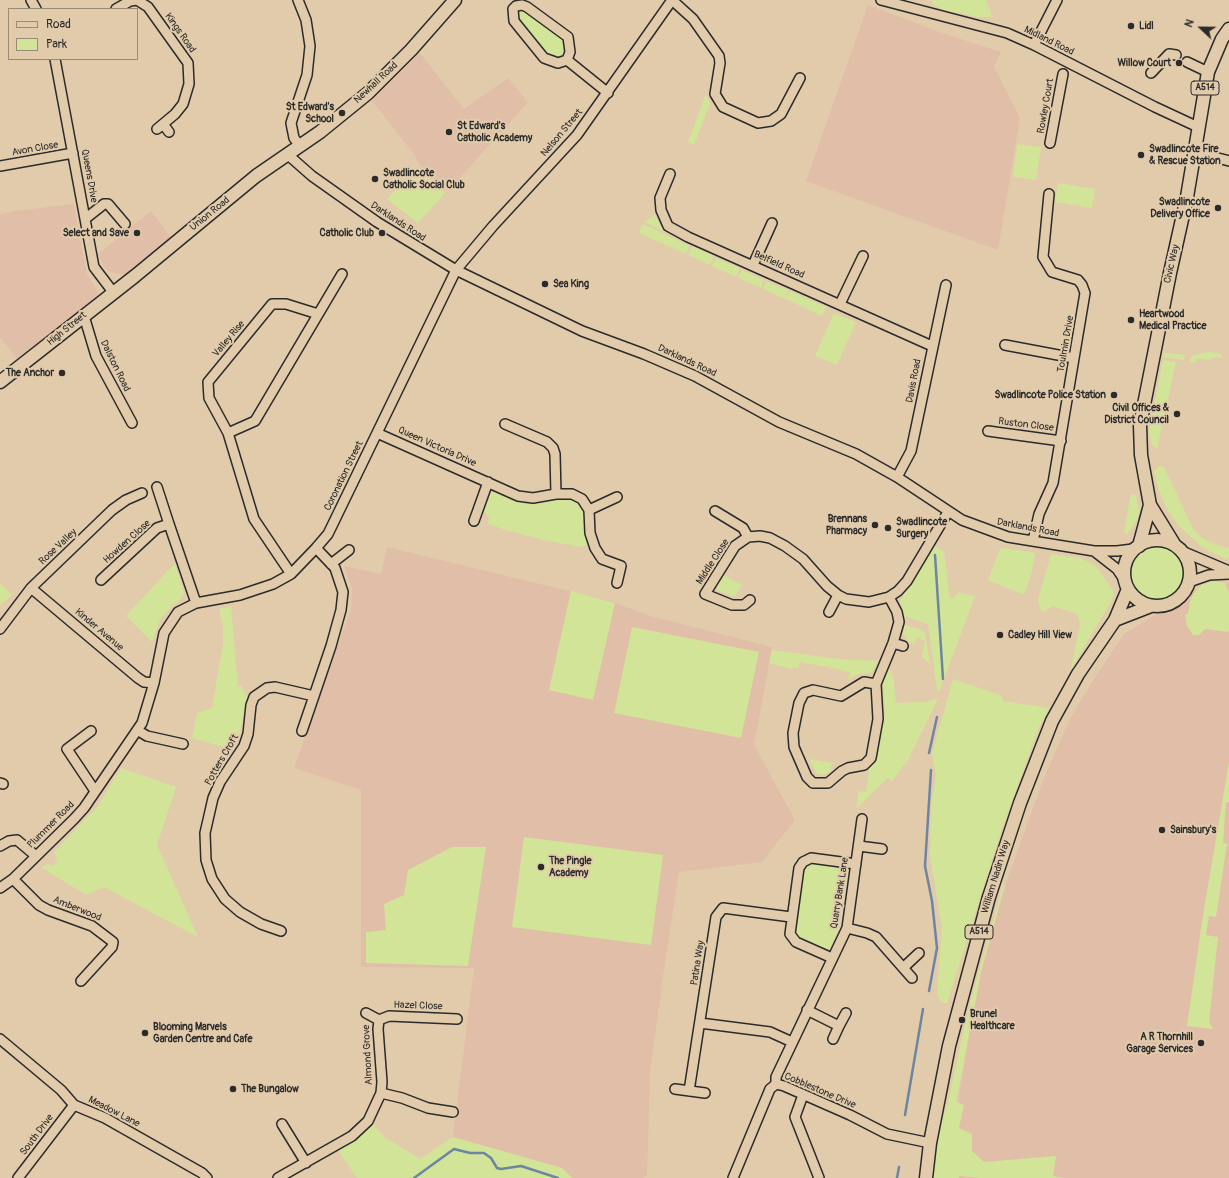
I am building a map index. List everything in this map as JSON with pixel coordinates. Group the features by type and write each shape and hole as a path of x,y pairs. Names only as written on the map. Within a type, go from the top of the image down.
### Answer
{"main road":[{"name":"Newhall Road","path":"287,154 300,146 368,93 411,50 455,0"},
{"name":"Civic Way","path":"1174,544 1150,505 1141,456 1140,425 1195,152 1208,72 1219,46 1229,28"},
{"name":"Union Road","path":"134,276 256,176 287,154"},
{"name":"High Street","path":"0,382 134,276"},
{"name":"Civic Way","path":"1136,547 1150,505"},
{"path":"1157,540 1174,544 1184,552 1190,568 1189,582 1186,590 1175,603 1160,607 1151,606 1132,596 1126,585 1125,565 1136,547 1147,541 1157,540"},
{"name":"William Nadin Way","path":"926,1178 930,1143 949,1046 989,897 1020,803 1052,721 1078,674 1115,620 1126,585"},
{"path":"1115,620 1151,606"}],"street":[{"name":"Kings Road","path":"118,8 136,0 143,3 148,7 188,63 190,76 188,93 183,104 160,127 169,132"},
{"path":"298,0 306,20 310,46 307,75 291,123 294,138 300,146"},
{"path":"672,0 693,19 719,56 720,62 715,94 723,107 758,123 772,121 781,114 800,78"},
{"name":"Nelson Street","path":"456,270 493,226 577,135 672,0"},
{"name":"Midland Road","path":"881,0 1007,33 1198,127"},
{"path":"1034,45 1057,0"},
{"path":"522,5 568,37 570,52 567,60 558,63 544,58 514,21 512,9 516,6 522,5"},
{"path":"1151,74 1169,54 1176,55"},
{"name":"Queens Drive","path":"55,60 94,267 113,292"},
{"path":"567,60 608,93"},
{"path":"1187,62 1208,72"},
{"name":"Rowley Court","path":"1050,143 1063,74"},
{"path":"1195,152 1229,161"},
{"name":"Avon Close","path":"0,166 73,153"},
{"name":"Darklands Road","path":"287,154 312,176 370,218 456,270 582,331 644,354 695,376 768,417 856,454 896,477 962,520 998,534 1033,541 1094,550 1117,551 1136,547"},
{"name":"Belfield Road","path":"670,174 660,198 661,210 668,226 688,237 932,346"},
{"name":"Toulmin Drive","path":"1033,541 1039,514 1053,483 1062,441 1085,293 1078,280 1052,272 1043,257 1049,194"},
{"path":"85,219 104,204 108,204 125,224"},
{"path":"753,265 772,223"},
{"path":"840,304 862,256"},
{"name":"Coronation Street","path":"178,612 196,603 252,591 273,584 291,574 328,534 456,270"},
{"path":"228,433 254,421 342,274"},
{"name":"Davis Road","path":"896,477 911,451 946,285"},
{"name":"Valley Rise","path":"291,574 254,518 228,433 209,398 208,382 272,304 286,304 318,314"},
{"name":"Dalston Road","path":"84,316 96,356 132,423"},
{"path":"1005,345 1074,358"},
{"path":"505,424 547,442 553,448 555,454 556,494"},
{"name":"Ruston Close","path":"988,431 1062,441"},
{"name":"Queen Victoria Drive","path":"377,433 518,496 533,498 556,494 572,494 582,499 590,510"},
{"path":"474,521 488,482"},
{"path":"157,487 196,603"},
{"name":"Rose Valley","path":"0,629 31,588 112,510 126,500 142,493"},
{"path":"617,497 590,510 590,533 595,548 602,559 621,566 617,583"},
{"path":"715,512 744,528 748,536 760,536 785,546 803,559 827,586 838,595 846,599 869,602 889,597 907,581 948,512"},
{"name":"Howden Close","path":"101,580 157,528 169,524"},
{"name":"Middle Close","path":"748,536 735,546 705,594 732,605 744,605 750,600"},
{"path":"302,731 341,610 343,592 340,581 331,564 316,548"},
{"path":"331,564 349,550"},
{"path":"1094,550 1117,569 1126,585"},
{"path":"1184,552 1229,572"},
{"path":"1189,582 1209,574 1229,572"},
{"name":"Kinder Avenue","path":"31,588 138,678 144,682 154,682"},
{"path":"829,612 838,595"},
{"path":"876,684 864,682 841,696 813,690 804,693 799,703 793,733 794,747 808,777 813,783 828,783 842,771 864,764 871,758 878,719 876,684 893,643 899,622 897,612 889,597"},
{"name":"Plummer Road","path":"0,888 13,879 74,819 137,730 146,711 154,682 164,633 178,612"},
{"path":"893,643 903,646"},
{"name":"Potters Croft","path":"281,930 262,924 240,912 225,899 212,879 206,860 205,833 213,798 220,782 244,746 248,734 251,705 254,697 267,688 275,686 314,696"},
{"path":"137,730 147,736 183,744"},
{"path":"91,731 67,749 95,791"},
{"name":"Quarry Bank Lane","path":"776,1084 776,1077 847,928 862,819"},
{"path":"0,846 9,841 17,840 36,856"},
{"path":"858,846 882,849"},
{"path":"832,958 796,942 792,938 790,928 791,917 799,868 803,862 811,858 856,864"},
{"name":"Amberwood","path":"13,879 39,905 48,910 92,926 112,942 112,947 81,981"},
{"name":"Patina Way","path":"689,1091 716,917 720,910 723,908 791,917"},
{"path":"847,928 876,937 912,978"},
{"path":"903,968 919,953"},
{"path":"807,1010 839,1026"},
{"name":"Almond Grove","path":"278,1178 306,1164 352,1136 368,1121 381,1093 382,1082 379,1020 366,1013"},
{"path":"833,1039 846,1013"},
{"name":"Hazel Close","path":"379,1020 389,1016 457,1019"},
{"path":"700,1023 770,1032 792,1042"},
{"name":"Meadow Lane","path":"0,1039 61,1090 74,1105 105,1118 202,1173 207,1178"},
{"name":"Cobblestone Drive","path":"733,1178 770,1089 776,1084 850,1115 886,1134 930,1143"},
{"path":"675,1089 705,1093"},
{"path":"381,1093 402,1098 428,1108 453,1112"},
{"path":"803,1095 795,1117 819,1178"},
{"name":"South Drive","path":"18,1178 74,1105"},
{"path":"282,1124 306,1164"}],"shaded area":[{"path":"868,5 942,33 1001,52 994,67 1020,118 998,250 806,181"},
{"name":"St Edward's Catholic Academy","path":"420,53 464,109 508,78 528,102 448,191 421,167 414,154 372,101"},
{"path":"74,204 87,274 98,294 72,318 18,360 0,337 0,214"},
{"path":"151,211 171,237 124,275 110,272 103,265 98,254"},
{"name":"The Pingle Academy","path":"387,547 610,601 650,616 772,647 754,745 795,820 762,862 679,872 650,1071 647,1175 643,1178 572,1178 562,1168 453,1137 474,968 361,967 361,790 294,768 351,609 352,589 344,566 381,574"},
{"path":"1208,583 1229,584 1229,762 1226,787 1229,787 1229,1178 947,1178 969,1034 981,972 1005,885 1044,778 1070,719 1092,682 1124,634"}],"green space":[{"path":"931,0 986,0 992,17 978,17 947,11 935,6"},
{"path":"518,8 524,10 564,40 564,53 558,58 548,56 517,18 515,11"},
{"path":"706,94 710,104 694,145 688,142"},
{"path":"1017,144 1041,147 1036,180 1013,177"},
{"path":"416,168 445,193 418,223 387,199"},
{"path":"1058,183 1095,189 1092,208 1055,202"},
{"path":"655,215 661,227 692,242 691,244 644,222"},
{"path":"643,224 690,246 686,254 639,233"},
{"path":"692,246 714,256 710,265 688,255"},
{"path":"716,258 740,268 736,277 712,266"},
{"path":"742,270 764,280 761,288 738,278"},
{"path":"766,281 789,290 785,299 763,289"},
{"path":"790,291 826,307 822,316 786,299"},
{"path":"834,313 856,322 837,365 815,356"},
{"path":"1207,352 1220,353 1222,358 1215,357 1209,360 1197,358 1195,363 1190,362 1191,356"},
{"path":"1164,353 1185,355 1184,360 1163,357"},
{"path":"1163,360 1176,362 1157,449 1152,445 1149,432"},
{"path":"1158,466 1164,467 1194,531 1204,539 1229,548 1229,557 1226,559 1204,549 1179,526 1168,511 1159,491 1154,472"},
{"path":"499,491 525,504 560,498 574,501 581,507 585,514 587,545 582,547 547,541 488,524 489,517 483,511 484,504 487,503 491,493"},
{"path":"1131,494 1136,495 1139,513 1137,520 1127,535 1124,531"},
{"path":"935,546 944,552 950,598 954,598 958,592 975,596 939,692 937,690 928,624 904,616 900,601"},
{"path":"1157,547 1167,549 1175,555 1181,563 1183,573 1181,583 1175,591 1167,597 1157,599 1147,597 1139,591 1133,583 1131,573 1133,563 1139,555 1147,549"},
{"path":"1006,548 1035,553 1032,571 1024,595 988,580 1000,549"},
{"path":"1051,554 1080,558 1095,565 1114,592 1112,600 1071,669 1080,624 1077,614 1052,606 1043,613 1038,600"},
{"path":"175,563 184,593 181,599 161,618 152,642 126,616"},
{"path":"722,574 742,585 734,597 717,590 718,582"},
{"path":"1214,581 1225,583 1229,592 1229,630 1228,632 1205,629 1199,635 1193,635 1187,626 1185,615 1188,614 1190,601 1194,593 1203,584"},
{"path":"0,583 12,595 0,605"},
{"path":"571,591 615,603 593,700 549,690"},
{"path":"231,606 238,686 241,686 247,697 239,737 233,750 192,738 197,713 212,708 223,644 223,627 219,609"},
{"path":"904,625 922,630 925,633 930,664 922,657 925,641 917,637 914,645 908,642 903,634"},
{"path":"632,627 759,652 741,738 614,713"},
{"path":"772,650 839,659 878,661 871,673 858,674 848,680 850,672 828,667 800,662 798,668 793,667 793,669 769,663"},
{"path":"889,668 893,676 896,703 925,702 938,699 908,760 892,781 888,778 856,809 859,791 866,792 869,771 867,767 876,758 885,713 883,683"},
{"path":"953,679 1003,696 1002,701 1049,708 1039,727 1001,832 947,1003 941,1002 937,994 942,927 930,856 931,807 936,776 932,754"},
{"path":"809,759 832,763 830,772 822,775 816,773"},
{"path":"1229,762 1229,802 1226,802 1223,843 1227,844 1216,917 1209,916 1206,935 1218,937 1209,1022 1213,1029 1187,1026 1203,915"},
{"path":"121,768 176,787 157,845 198,937 104,887 86,895 41,867 47,864 53,866 57,860 54,852 98,806"},
{"path":"524,837 663,855 651,945 512,927"},
{"path":"452,847 486,847 468,966 366,963 366,932 386,930 384,904 404,895 408,870"},
{"path":"811,863 849,868 839,928 829,950 798,936 795,930 803,870 806,865"},
{"path":"1003,885 1005,885 981,972 956,1102 964,1105 959,1128 972,1134 972,1151 984,1162 1056,1156 1053,1176 1064,1178 979,1178 959,1176 959,1178 933,1178 939,1130 948,1102 968,1011"},
{"path":"372,1123 384,1137 420,1159 453,1137 562,1168 572,1178 357,1178 338,1150 362,1135"}],"waterway":[{"path":"935,555 943,679"},
{"path":"929,753 937,717"},
{"path":"929,991 937,948 932,901 925,866 931,770"},
{"path":"905,1115 923,1009"},
{"path":"414,1178 454,1149 470,1153 484,1153 491,1158 497,1168 501,1169 521,1166 558,1178"},
{"path":"897,1178 899,1167"}],"place":[{"name":"Lidl","path":"1131,26"},
{"name":"Willow Court","path":"1179,63"},
{"name":"St Edward's School","path":"342,113"},
{"name":"St Edward's Catholic Academy","path":"449,132"},
{"name":"Swadlincote Fire & Rescue Station","path":"1141,155"},
{"name":"Swadlincote Catholic Social Club","path":"375,179"},
{"name":"Swadlincote Delivery Office","path":"1218,208"},
{"name":"Select and Save","path":"137,233"},
{"name":"Catholic Club","path":"382,233"},
{"name":"Sea King","path":"545,284"},
{"name":"Heartwood Medical Practice","path":"1131,320"},
{"name":"The Anchor","path":"62,373"},
{"name":"Swadlincote Police Station","path":"1114,395"},
{"name":"Civil Offices & District Council","path":"1177,414"},
{"name":"Brennans Pharmacy","path":"875,525"},
{"name":"Swadlincote Surgery","path":"888,528"},
{"name":"Cadley Hill View","path":"1000,635"},
{"name":"Sainsbury's","path":"1162,830"},
{"name":"The Pingle Academy","path":"541,867"},
{"name":"Brunel Healthcare","path":"962,1020"},
{"name":"Blooming Marvels Garden Centre and Cafe","path":"145,1033"},
{"name":"A R Thornhill Garage Services","path":"1201,1043"},
{"name":"The Bungalow","path":"233,1089"}]}
